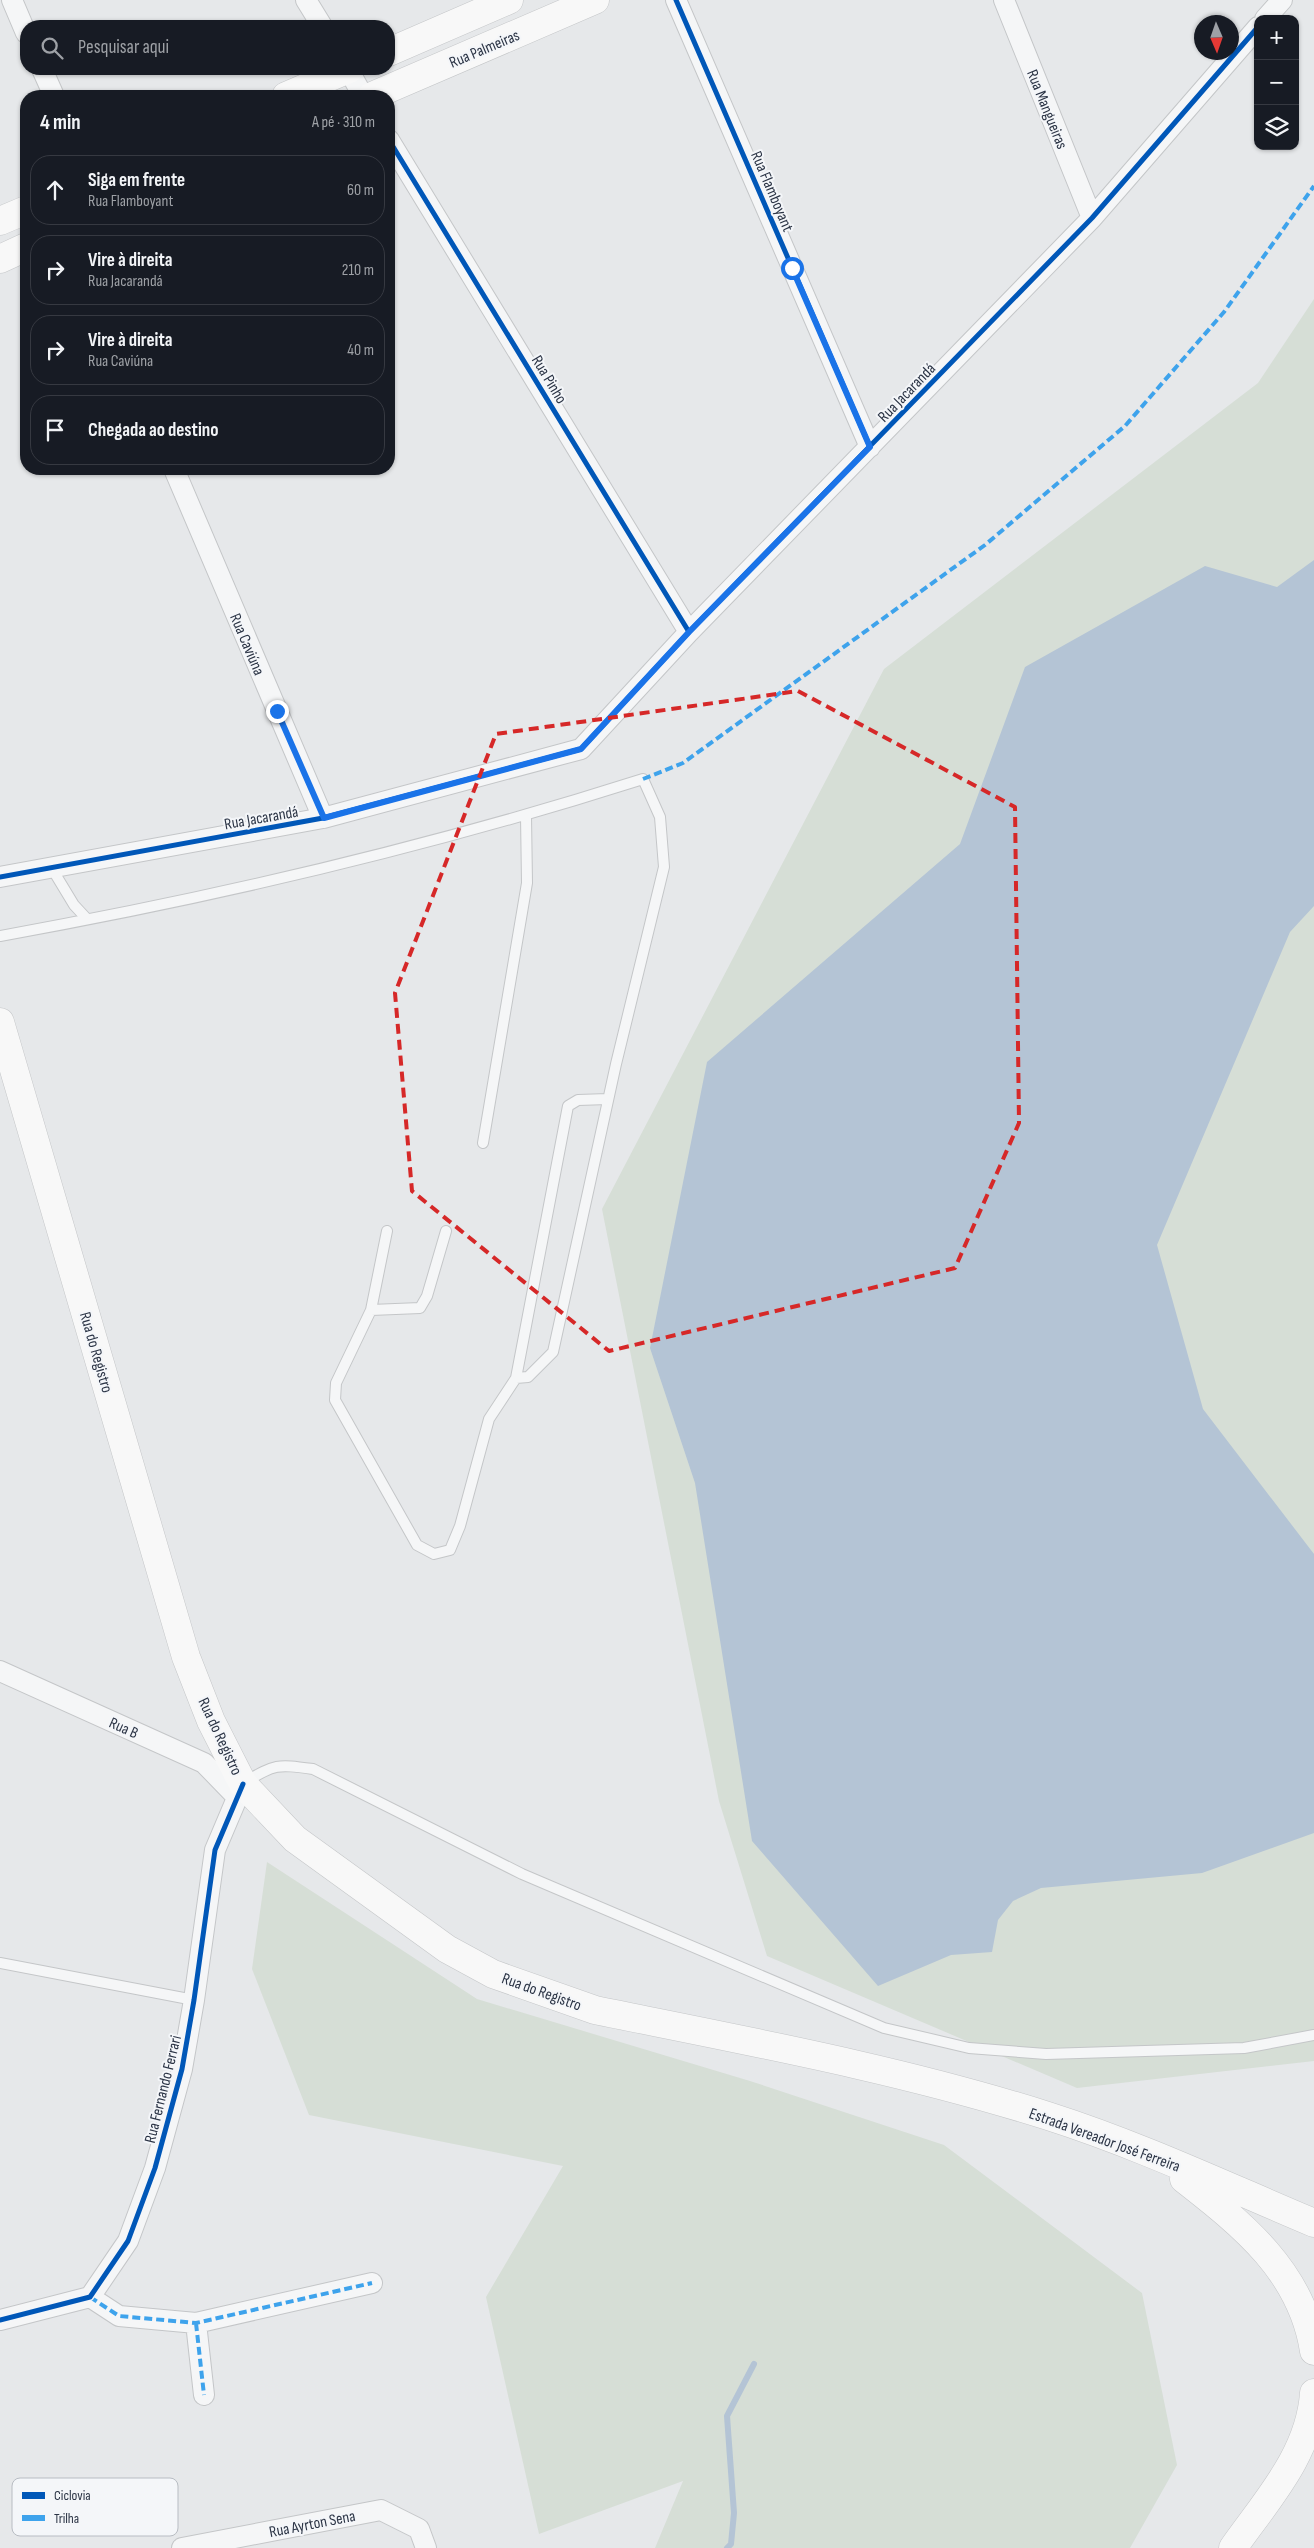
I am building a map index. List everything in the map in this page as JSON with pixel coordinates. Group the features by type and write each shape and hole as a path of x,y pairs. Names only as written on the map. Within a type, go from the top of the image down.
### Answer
{"main road":[{"path":"395,49 509,0"},
{"name":"Rua Palmeiras","path":"386,90 595,0"},
{"path":"300,90 334,75"},
{"path":"0,221 20,213"},
{"path":"0,259 20,250"},
{"name":"Rua do Registro","path":"0,1022 186,1658 240,1790 295,1839 447,1949 493,1974 550,1996 595,2010 890,2072"},
{"name":"Estrada Vereador José Ferreira","path":"890,2072 1050,2117 1155,2156 1314,2223"},
{"path":"1155,2156 1227,2212 1264,2247 1292,2285 1302,2306 1314,2350"},
{"path":"1233,2548 1293,2462 1309,2421 1314,2393"}],"street":[{"path":"12,0 20,20"},
{"path":"306,0 318,20"},
{"name":"Rua Flamboyant","path":"676,0 870,447"},
{"name":"Rua Mangueiras","path":"1004,0 1092,218"},
{"path":"1269,15 1282,0"},
{"name":"Rua Jacarandá","path":"0,877 324,818 581,749 689,632 1092,218 1254,32"},
{"path":"45,75 51,90"},
{"path":"351,75 359,90"},
{"name":"Rua Pinho","path":"395,150 689,632"},
{"name":"Rua Caviúna","path":"177,475 324,818"},
{"name":"Rua B","path":"0,1672 204,1763 240,1790"},
{"name":"Rua Fernando Ferrari","path":"90,2297 128,2242 155,2168 182,2069 194,2000 215,1850 240,1790"},
{"path":"0,2320 90,2297 120,2316 196,2323 372,2283"},
{"path":"196,2323 204,2395"},
{"name":"Rua Ayrton Sena","path":"182,2548 381,2510 419,2529 426,2548"}],"lane":[{"path":"0,936 285,878 526,816 643,779 660,817 664,867 608,1099 553,1352 528,1377 516,1378"},
{"path":"483,1143 527,883 526,816"},
{"path":"51,867 74,905 87,919"},
{"path":"387,1230 371,1310 336,1383 335,1400 417,1545 434,1554 450,1550 460,1526 489,1419 516,1378 568,1106 578,1100 608,1099"},
{"path":"371,1310 420,1308 427,1296 446,1231"},
{"path":"240,1790 273,1766 287,1765 312,1770 522,1874 658,1933 884,2028 941,2042 969,2048 1067,2054 1244,2048 1314,2035"},
{"path":"0,1963 194,2000"}],"highlighted area":[{"path":"798,691 1015,807 1019,1123 955,1268 609,1351 412,1191 395,993 496,734"}],"shaded area":[{"path":"1314,299 1314,2061 1077,2088 767,1956 719,1801 602,1209 884,669 1258,383"},
{"path":"267,1862 477,1999 750,2081 944,2145 1142,2293 1177,2465 1130,2548 655,2548 683,2481 539,2534 486,2297 563,2166 309,2115 252,1969"}],"water":[{"path":"1314,560 1314,906 1290,932 1157,1245 1203,1409 1314,1554 1314,1833 1202,1873 1041,1888 1013,1901 998,1920 992,1952 951,1955 878,1986 752,1841 695,1483 650,1348 707,1062 960,844 1025,667 1205,566 1277,587"}],"waterway":[{"path":"727,2548 731,2544 734,2513 727,2416 754,2364"}],"marked path":[{"path":"643,779 683,763 985,545 1125,426 1224,312 1314,186"},
{"path":"90,2297 119,2316 196,2323 372,2283"},
{"path":"196,2323 204,2395"}],"cycle path":[{"path":"676,0 870,447"},
{"path":"0,877 323,818 581,749 689,632 1092,218 1254,32"},
{"path":"395,150 689,632"},
{"path":"0,2320 90,2297 128,2241 155,2168 182,2069 194,2000 215,1850 243,1784"}],"route":[{"path":"277,711 324,818 581,749 689,632 870,447 792,268"}]}
